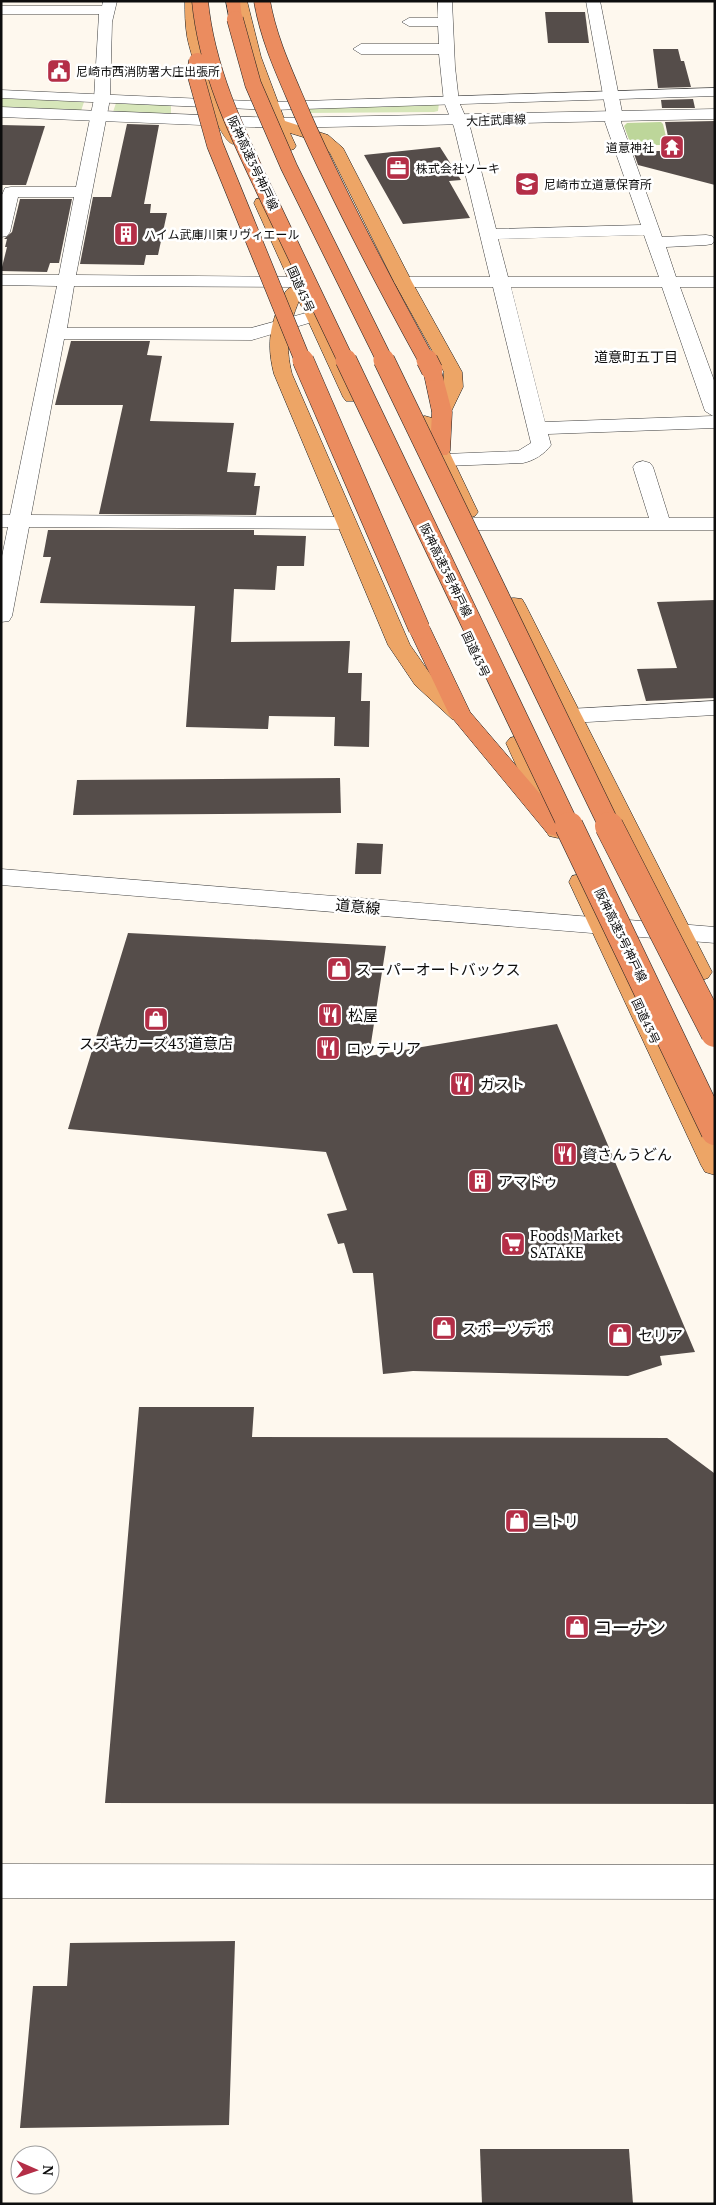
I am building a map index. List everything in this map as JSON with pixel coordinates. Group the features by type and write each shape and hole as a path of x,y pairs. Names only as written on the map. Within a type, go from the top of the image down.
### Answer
{"highway":[{"path":"233,1 243,51 265,116 280,150 624,856 715,1033"},
{"path":"240,1 245,30 257,73 324,224 442,456 569,716 715,1003"},
{"path":"262,1 265,26 317,148 373,261 432,370 442,412 442,456"},
{"path":"198,7 195,73 215,146 248,222 297,347 419,628 460,714"},
{"name":"国道43号","path":"198,7 191,17 204,71 221,112 313,316 460,620 715,1165"},
{"name":"阪神高速3号神戸線","path":"198,7 217,83 252,164 715,1131"},
{"path":"275,114 322,138 337,151 404,282 453,372 453,386 442,412"},
{"path":"298,282 280,326 276,342 283,374 399,645 423,680 460,714 557,829"}],"street":[{"path":"442,456 523,457 541,445 462,128 457,121 450,99 445,1"},
{"path":"593,1 615,117 613,122 670,282 708,369 715,410"},
{"path":"1,10 109,6 105,22 102,99 57,333 11,521 1,616"},
{"path":"409,22 446,22"},
{"path":"360,49 448,49"},
{"path":"275,114 450,99 715,92"},
{"path":"1,94 102,99 221,112"},
{"name":"大庄武庫線","path":"1,112 98,116 221,112 457,121 715,114"},
{"path":"1,232 11,192 84,192"},
{"path":"488,234 653,236 706,240"},
{"path":"1,280 298,282"},
{"path":"404,282 715,282"},
{"path":"57,333 252,334 313,316"},
{"path":"537,428 715,422"},
{"path":"643,467 661,524"},
{"path":"11,521 346,523"},
{"path":"474,524 715,524"},
{"path":"569,716 715,708"},
{"name":"道意線","path":"1,877 715,935"},
{"path":"1,1881 715,1882"}],"green space":[{"path":"1,98 84,102 81,111 1,108"},
{"path":"116,103 171,105 171,114 113,112"},
{"path":"439,103 438,111 434,112 306,113 304,107"},
{"path":"661,122 668,145 631,145 624,126 627,123"}],"building":[{"path":"545,12 585,12 589,43 548,43"},
{"path":"653,49 678,49 681,61 684,61 691,87 658,88"},
{"path":"693,99 695,108 662,108 661,100"},
{"name":"道意神社","path":"715,121 715,185 638,165 633,151 671,151 665,122"},
{"path":"127,124 159,125 144,204 151,204 150,213 167,213 158,255 146,255 144,265 80,264 93,197 111,197"},
{"path":"1,125 45,126 26,185 1,185"},
{"path":"440,147 461,180 449,181 470,218 403,224 364,155"},
{"path":"20,199 72,199 59,263 50,263 47,272 1,271 7,247 5,247 7,239 4,239 12,232"},
{"path":"71,341 150,341 147,355 162,356 150,421 234,423 227,472 256,473 254,486 260,486 256,515 99,514 123,405 55,405"},
{"path":"48,530 254,530 254,535 306,536 304,566 277,566 275,590 234,589 231,642 350,641 348,673 362,673 361,701 370,701 369,747 334,746 335,717 269,716 268,729 186,727 195,606 40,603 51,557 43,557"},
{"path":"715,600 715,698 646,701 637,669 677,668 657,602"},
{"path":"340,778 341,813 73,815 77,780"},
{"path":"357,843 383,844 381,874 355,874"},
{"name":"アマドゥ","path":"128,933 386,946 369,1056 557,1024 695,1352 660,1356 662,1365 628,1376 413,1371 383,1374 373,1273 353,1273 344,1243 338,1244 327,1214 347,1210 326,1152 68,1129"},
{"path":"139,1407 254,1407 252,1437 667,1438 714,1473 715,1479 715,1804 105,1803"},
{"path":"235,1941 229,2125 20,2128 33,1986 67,1986 70,1943"},
{"path":"480,2149 629,2149 633,2204 482,2204"}],"place":[{"name":"尼崎市西消防署大庄出張所","path":"59,71"},
{"name":"道意神社","path":"672,147"},
{"name":"株式会社ソーキ","path":"398,168"},
{"name":"尼崎市立道意保育所","path":"527,184"},
{"name":"ハイム武庫川東リヴィエール","path":"126,234"},
{"name":"スーパーオートバックス","path":"339,969"},
{"name":"松屋","path":"330,1015"},
{"name":"スズキカーズ43 道意店","path":"156,1019"},
{"name":"ロッテリア","path":"328,1048"},
{"name":"ガスト","path":"462,1084"},
{"name":"資さんうどん","path":"565,1154"},
{"name":"アマドゥ","path":"480,1181"},
{"name":"Foods Market SATAKE","path":"513,1244"},
{"name":"スポーツデポ","path":"444,1328"},
{"name":"セリア","path":"620,1335"},
{"name":"ニトリ","path":"517,1521"},
{"name":"コーナン","path":"577,1627"}],"district":[{"name":"道意町五丁目","path":"636,356"}]}
